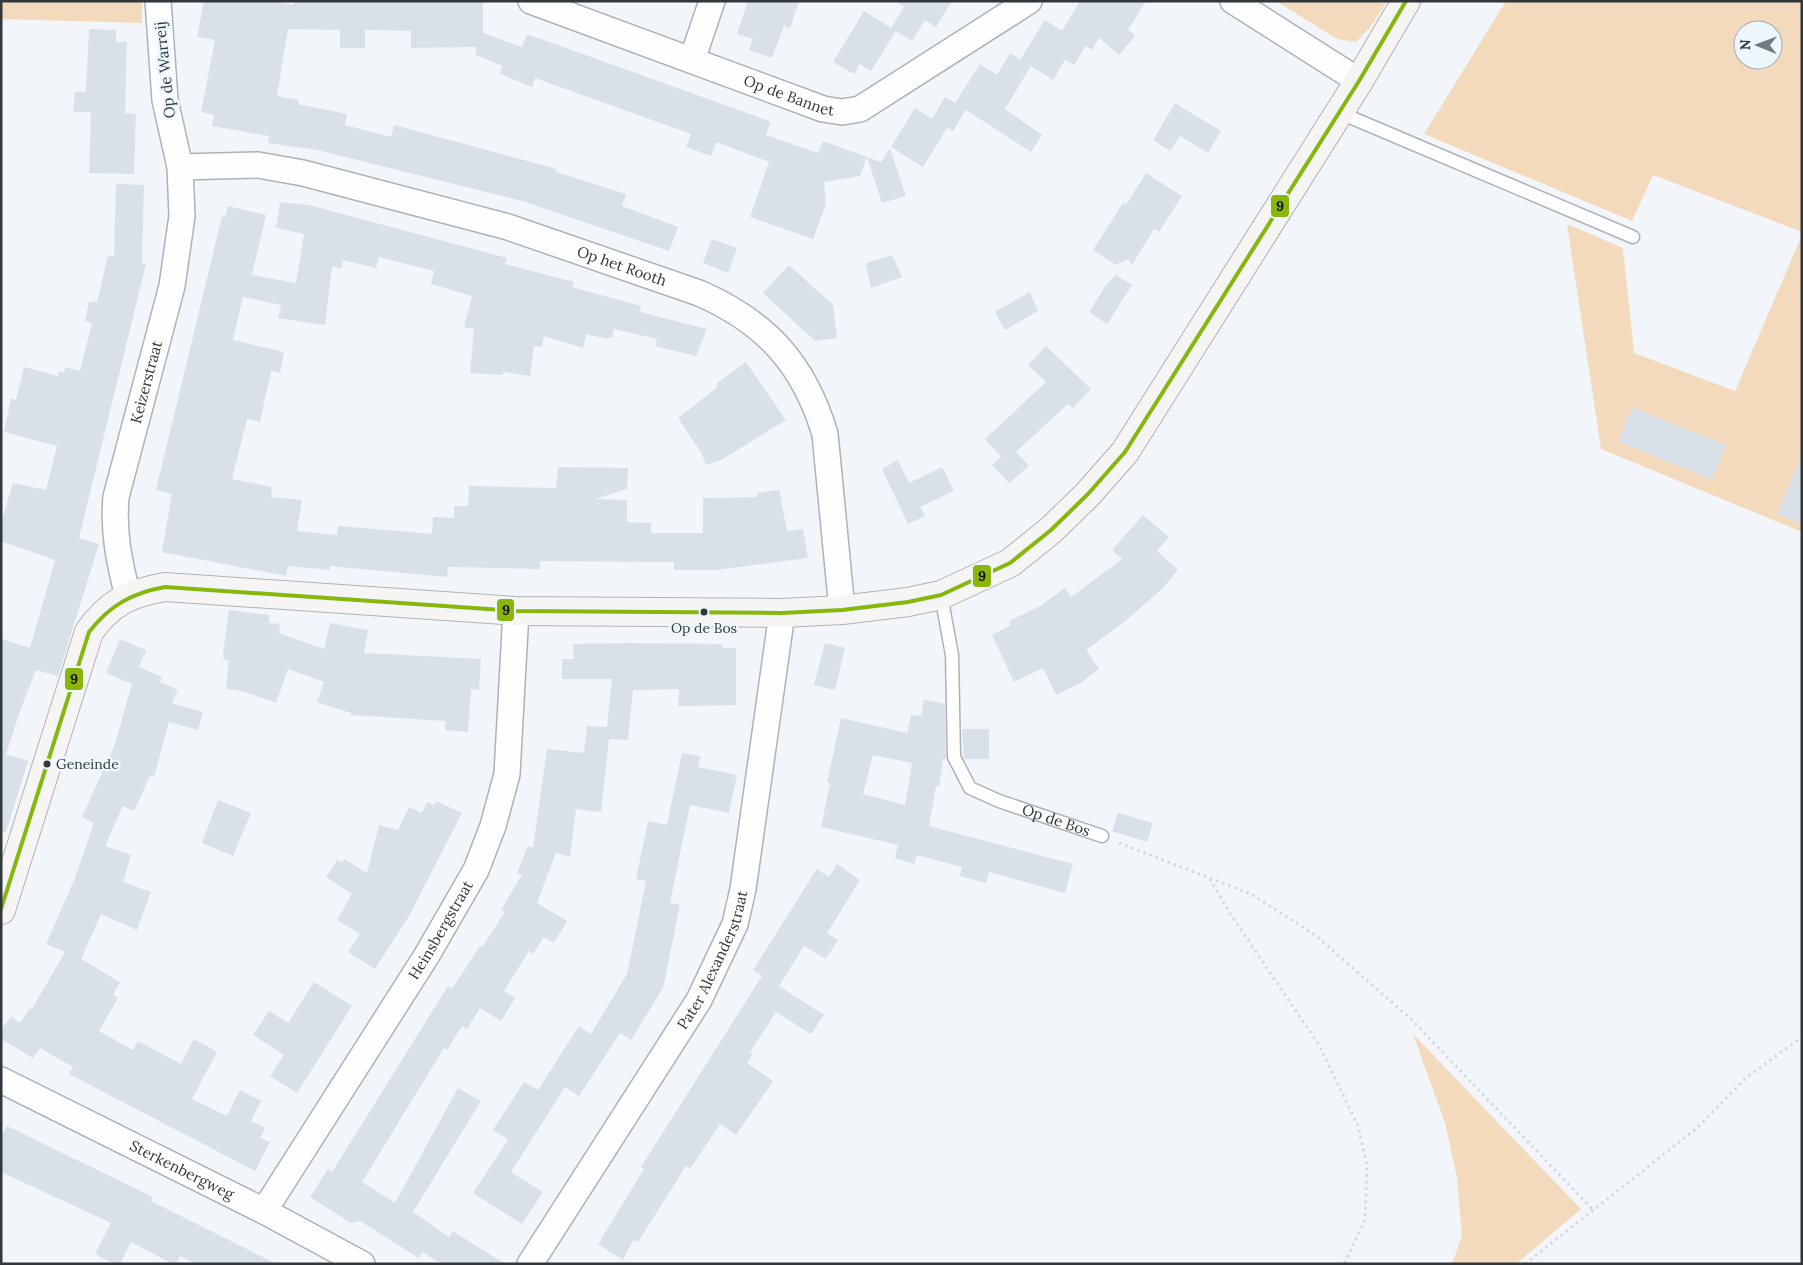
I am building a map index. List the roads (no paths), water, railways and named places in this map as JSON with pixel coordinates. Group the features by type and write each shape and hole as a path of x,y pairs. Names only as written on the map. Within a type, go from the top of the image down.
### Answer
{"street":[{"name":"Op de Warreij","path":"158,1 165,100 180,167"},
{"name":"Op de Bannet","path":"531,1 823,109 842,112 860,109 1029,1"},
{"path":"692,60 712,1"},
{"path":"1233,1 1359,81"},
{"path":"1,910 89,632 111,606 128,596 165,587 516,611 782,613 842,610 908,602 941,595 1010,563 1051,530 1088,494 1125,452 1359,81 1406,1"},
{"name":"Op het Rooth","path":"180,167 258,165 303,173 418,202 508,227 699,292 723,303 748,319 775,343 793,363 818,410 825,434 842,610"},
{"name":"Keizerstraat","path":"128,596 117,554 115,531 116,498 172,286 182,216 180,167"},
{"name":"Heinsbergstraat","path":"264,1212 427,956 476,870 493,826 507,774 516,611"},
{"name":"Pater Alexanderstraat","path":"530,1264 699,1000 735,924 742,889 782,613"},
{"name":"Sterkenbergweg","path":"1,1080 264,1212 362,1264"}],"lane":[{"path":"1338,112 1633,237"},
{"name":"Op de Bos","path":"941,595 952,655 954,757 970,788 999,802 1102,836"}],"place":[{"name":"Op de Bos","path":"704,612"},
{"name":"Geneinde","path":"47,764"}]}
